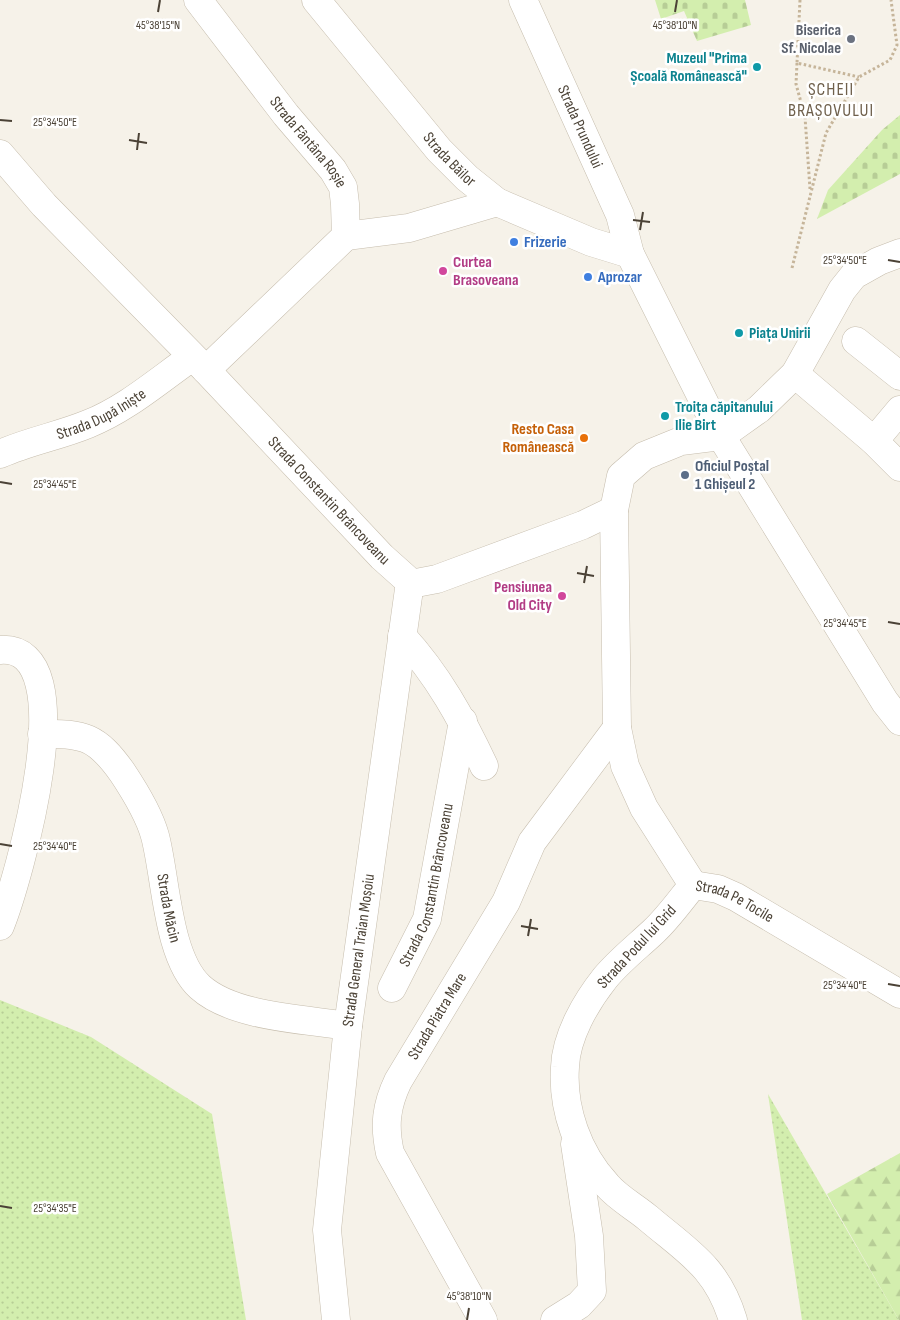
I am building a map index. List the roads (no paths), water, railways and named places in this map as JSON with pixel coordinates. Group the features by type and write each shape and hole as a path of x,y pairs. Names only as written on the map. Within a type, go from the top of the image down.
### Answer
{"street":[{"name":"Strada Fântâna Roșie","path":"198,0 286,115 333,170 342,187 345,204 346,236"},
{"name":"Strada Băilor","path":"316,0 439,150 467,178 498,202 591,242 630,254"},
{"name":"Strada Prundului","path":"523,0 616,207 630,254"},
{"name":"Strada Constantin Brâncoveanu","path":"0,154 44,205 199,364 375,550 410,582"},
{"path":"199,364 346,236 409,228 498,202"},
{"path":"617,728 614,510 621,476 644,456 681,440 721,436 758,409 795,374 842,290 854,275 879,261 900,253"},
{"path":"630,254 721,436 876,687 900,721"},
{"path":"856,340 900,376"},
{"name":"Strada După Iniște","path":"0,454 88,424 199,364"},
{"path":"795,374 874,441 900,467"},
{"path":"874,441 900,410"},
{"path":"410,582 416,583 436,579 583,525 614,510"},
{"name":"Strada General Traian Moșoiu","path":"336,1320 328,1230 348,1026 410,582"},
{"path":"402,636 426,664 463,721 484,766"},
{"path":"0,650 12,649 21,652 34,669 43,698 38,788 27,841 12,896 0,926"},
{"name":"Strada Constantin Brâncoveanu","path":"392,988 427,918 463,721"},
{"name":"Strada Pe Tocile","path":"617,728 625,766 644,808 693,885 718,889 736,897 900,994"},
{"name":"Strada Piatra Mare","path":"483,1320 390,1153 386,1132 390,1098 398,1081 506,902 532,842 617,728"},
{"name":"Strada Măcin","path":"42,734 70,733 93,741 111,757 126,779 155,834 174,938 184,965 198,986 220,1001 243,1010 348,1026"},
{"name":"Strada Podul lui Grid","path":"554,1320 579,1304 592,1291 589,1236 566,1097 565,1066 573,1032 588,1003 605,978 655,930 693,885"},
{"name":"Strada Podul lui Grid","path":"572,1125 585,1156 607,1186 695,1256 713,1276 726,1299 733,1320"}],"place":[{"name":"Biserica Sf. Nicolae","path":"851,39"},
{"name":"Muzeul \"Prima Școală Românească\"","path":"757,67"},
{"name":"Frizerie","path":"514,242"},
{"name":"Curtea Brasoveana","path":"443,271"},
{"name":"Aprozar","path":"588,277"},
{"name":"Piața Unirii","path":"739,333"},
{"name":"Troița căpitanului Ilie Birt","path":"665,416"},
{"name":"Resto Casa Românească","path":"584,438"},
{"name":"Oficiul Poștal 1 Ghișeul 2","path":"685,475"},
{"name":"Pensiunea Old City","path":"562,596"}],"district":[{"name":"ȘCHEII BRAȘOVULUI","path":"831,99"}]}
